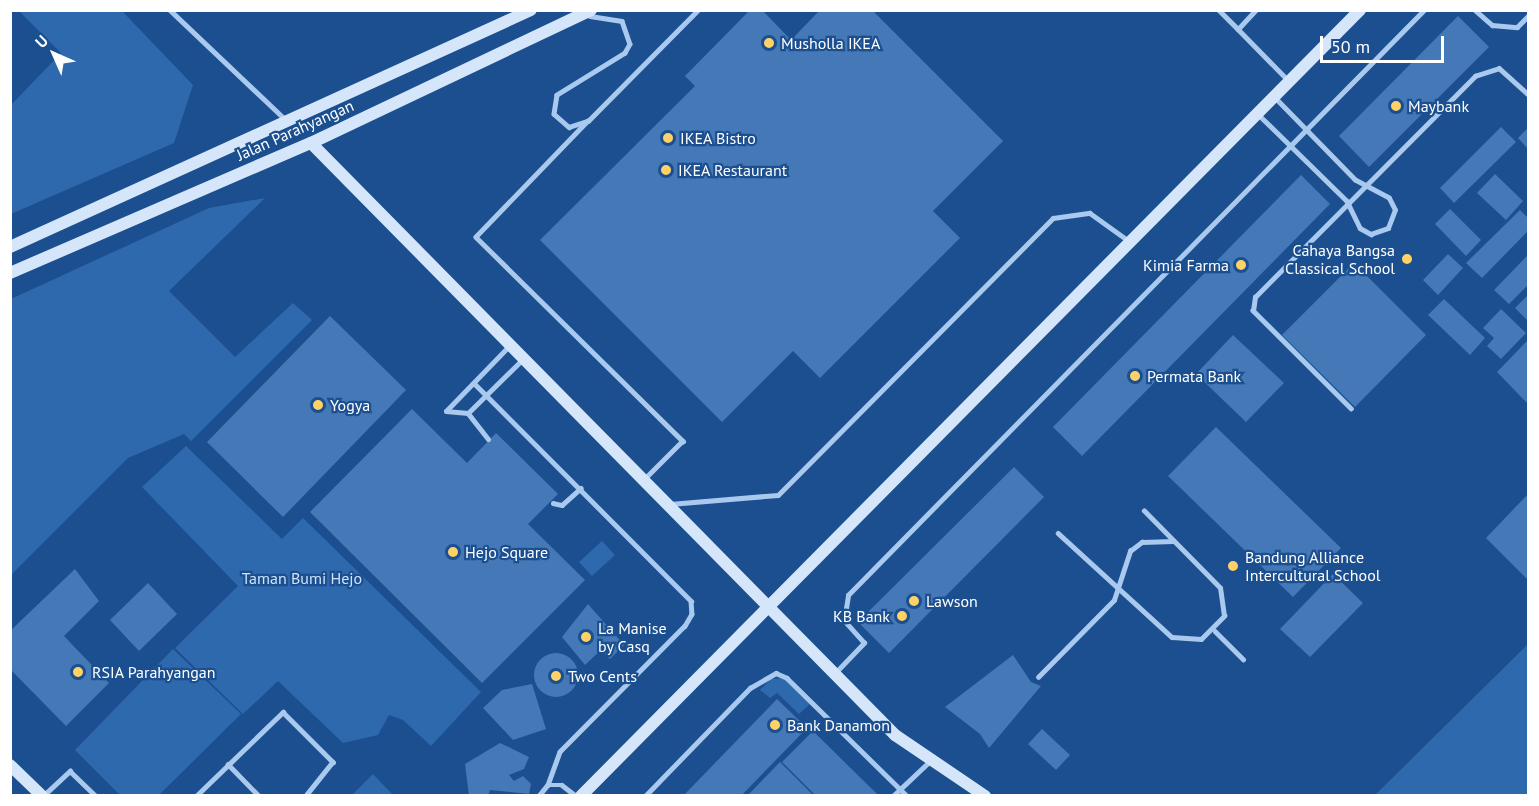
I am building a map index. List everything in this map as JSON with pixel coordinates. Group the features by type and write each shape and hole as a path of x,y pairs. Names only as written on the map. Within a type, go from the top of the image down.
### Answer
{"street":[{"name":"Jalan Parahyangan","path":"10,247 285,119 531,10"},
{"name":"Jalan Parahyangan","path":"10,273 310,142 569,15 591,10"},
{"path":"581,795 1360,10"},
{"path":"310,142 521,361 834,674 929,762 985,795"},
{"path":"10,765 42,795"}],"lane":[{"path":"170,10 285,119"},
{"path":"642,483 683,441 476,237 698,10"},
{"path":"1219,10 1289,81"},
{"path":"1238,29 1257,10"},
{"path":"834,674 864,643 844,621 848,595 1292,147 1424,10"},
{"path":"1475,10 1492,25 1517,27 1528,16"},
{"path":"569,15 616,17 630,37 625,53 563,90 554,100 554,114 563,124 576,127 588,122"},
{"path":"1352,409 1252,304 1347,201 1486,69 1499,68 1528,94"},
{"path":"1257,113 1347,201 1365,232 1388,228 1393,204 1363,187 1274,96"},
{"path":"664,505 778,495 1053,218 1090,213 1130,242"},
{"path":"488,440 468,413 446,411 508,347"},
{"path":"468,413 521,361"},
{"path":"474,383 685,591 692,614 560,752 548,785 538,795"},
{"path":"553,503 562,505 581,489"},
{"path":"1058,533 1121,587 1172,637 1201,639 1215,631 1224,616 1220,588 1144,511"},
{"path":"1038,677 1121,587 1121,569 1130,551 1142,542 1174,541"},
{"path":"1215,631 1243,659"},
{"path":"645,795 750,688 776,673 787,678 907,795"},
{"path":"196,795 283,712 333,762 306,795"},
{"path":"893,795 929,762"},
{"path":"228,764 259,795"},
{"path":"42,795 70,771 96,795"},
{"path":"548,785 562,785 576,795"}],"green space":[{"path":"19,11 122,11 193,85 174,143 11,214 11,105 61,53"},
{"path":"265,198 169,291 235,357 293,303 312,320 191,441 184,434 128,458 11,575 11,299 209,208"},
{"name":"Taman Bumi Hejo","path":"186,446 282,539 303,518 481,692 431,746 403,720 389,715 378,735 343,743 278,681 243,714 175,648 238,586 142,487"},
{"path":"602,541 615,555 592,576 579,562"},
{"path":"1528,644 1528,795 1375,795"},
{"path":"173,649 241,714 159,795 120,795 75,750"},
{"path":"784,678 810,704 799,714 777,693 770,698 760,690 771,679"},
{"path":"373,774 393,795 352,795"}],"building":[{"path":"750,10 762,10 791,40 820,10 872,10 1003,141 933,211 960,238 820,378 793,351 722,422 540,240 695,86 685,76"},
{"path":"1458,16 1489,47 1369,167 1339,136"},
{"path":"1501,127 1516,142 1454,203 1440,188"},
{"path":"1528,128 1528,149 1518,138"},
{"path":"1495,174 1523,201 1506,220 1477,193"},
{"path":"1301,175 1330,204 1082,456 1053,427"},
{"path":"1450,209 1481,240 1466,256 1435,224"},
{"path":"1520,210 1528,218 1528,231 1482,278 1466,263"},
{"path":"1448,254 1463,268 1438,295 1423,280"},
{"path":"1528,255 1528,285 1509,304 1494,290"},
{"path":"1354,263 1426,335 1355,407 1282,335"},
{"path":"1528,295 1528,321 1515,308"},
{"path":"1444,299 1485,338 1470,355 1428,315"},
{"path":"1501,309 1526,333 1501,359 1487,346 1494,338 1483,328"},
{"name":"Yogya","path":"330,316 406,390 283,517 207,442"},
{"path":"1233,335 1284,383 1246,422 1196,374"},
{"path":"1528,340 1528,404 1497,372"},
{"name":"Hejo Square","path":"412,409 467,463 496,433 558,494 528,524 585,580 482,683 310,512"},
{"path":"1216,427 1341,548 1293,597 1168,476"},
{"path":"1014,467 1044,497 889,653 858,622"},
{"path":"1528,494 1528,580 1486,538"},
{"path":"75,569 99,601 64,636 109,683 66,726 10,669 10,631"},
{"path":"1333,574 1363,603 1310,657 1280,629"},
{"path":"148,583 177,614 139,651 110,620"},
{"path":"588,604 624,645 610,659 601,650 585,665 562,637"},
{"name":"Two Cents","path":"556,653 565,654 572,659 577,666 577,684 572,691 565,696 556,697 547,696 540,691 535,684 534,675 535,666 540,659 547,654"},
{"path":"1013,655 1031,682 1041,686 989,748 980,734 945,707"},
{"path":"532,684 546,729 513,740 483,708 502,690"},
{"path":"777,699 807,728 741,796 683,796"},
{"path":"1042,729 1070,755 1056,770 1028,744"},
{"path":"813,731 877,794 876,796 816,796 782,762"},
{"path":"500,743 529,757 524,769 509,775 514,781 523,776 531,784 529,794 490,790 488,796 469,796 465,764"},
{"path":"780,762 814,796 747,796"}],"place":[{"name":"Musholla IKEA","path":"769,43"},
{"name":"Maybank","path":"1396,106"},
{"name":"IKEA Bistro","path":"668,138"},
{"name":"IKEA Restaurant","path":"666,170"},
{"name":"Cahaya Bangsa Classical School","path":"1407,259"},
{"name":"Kimia Farma","path":"1241,265"},
{"name":"Permata Bank","path":"1135,376"},
{"name":"Yogya","path":"318,405"},
{"name":"Hejo Square","path":"453,552"},
{"name":"Bandung Alliance Intercultural School","path":"1233,566"},
{"name":"Lawson","path":"914,601"},
{"name":"KB Bank","path":"902,616"},
{"name":"La Manise by Casq","path":"586,637"},
{"name":"RSIA Parahyangan","path":"78,672"},
{"name":"Two Cents","path":"556,676"},
{"name":"Bank Danamon","path":"775,725"}]}
